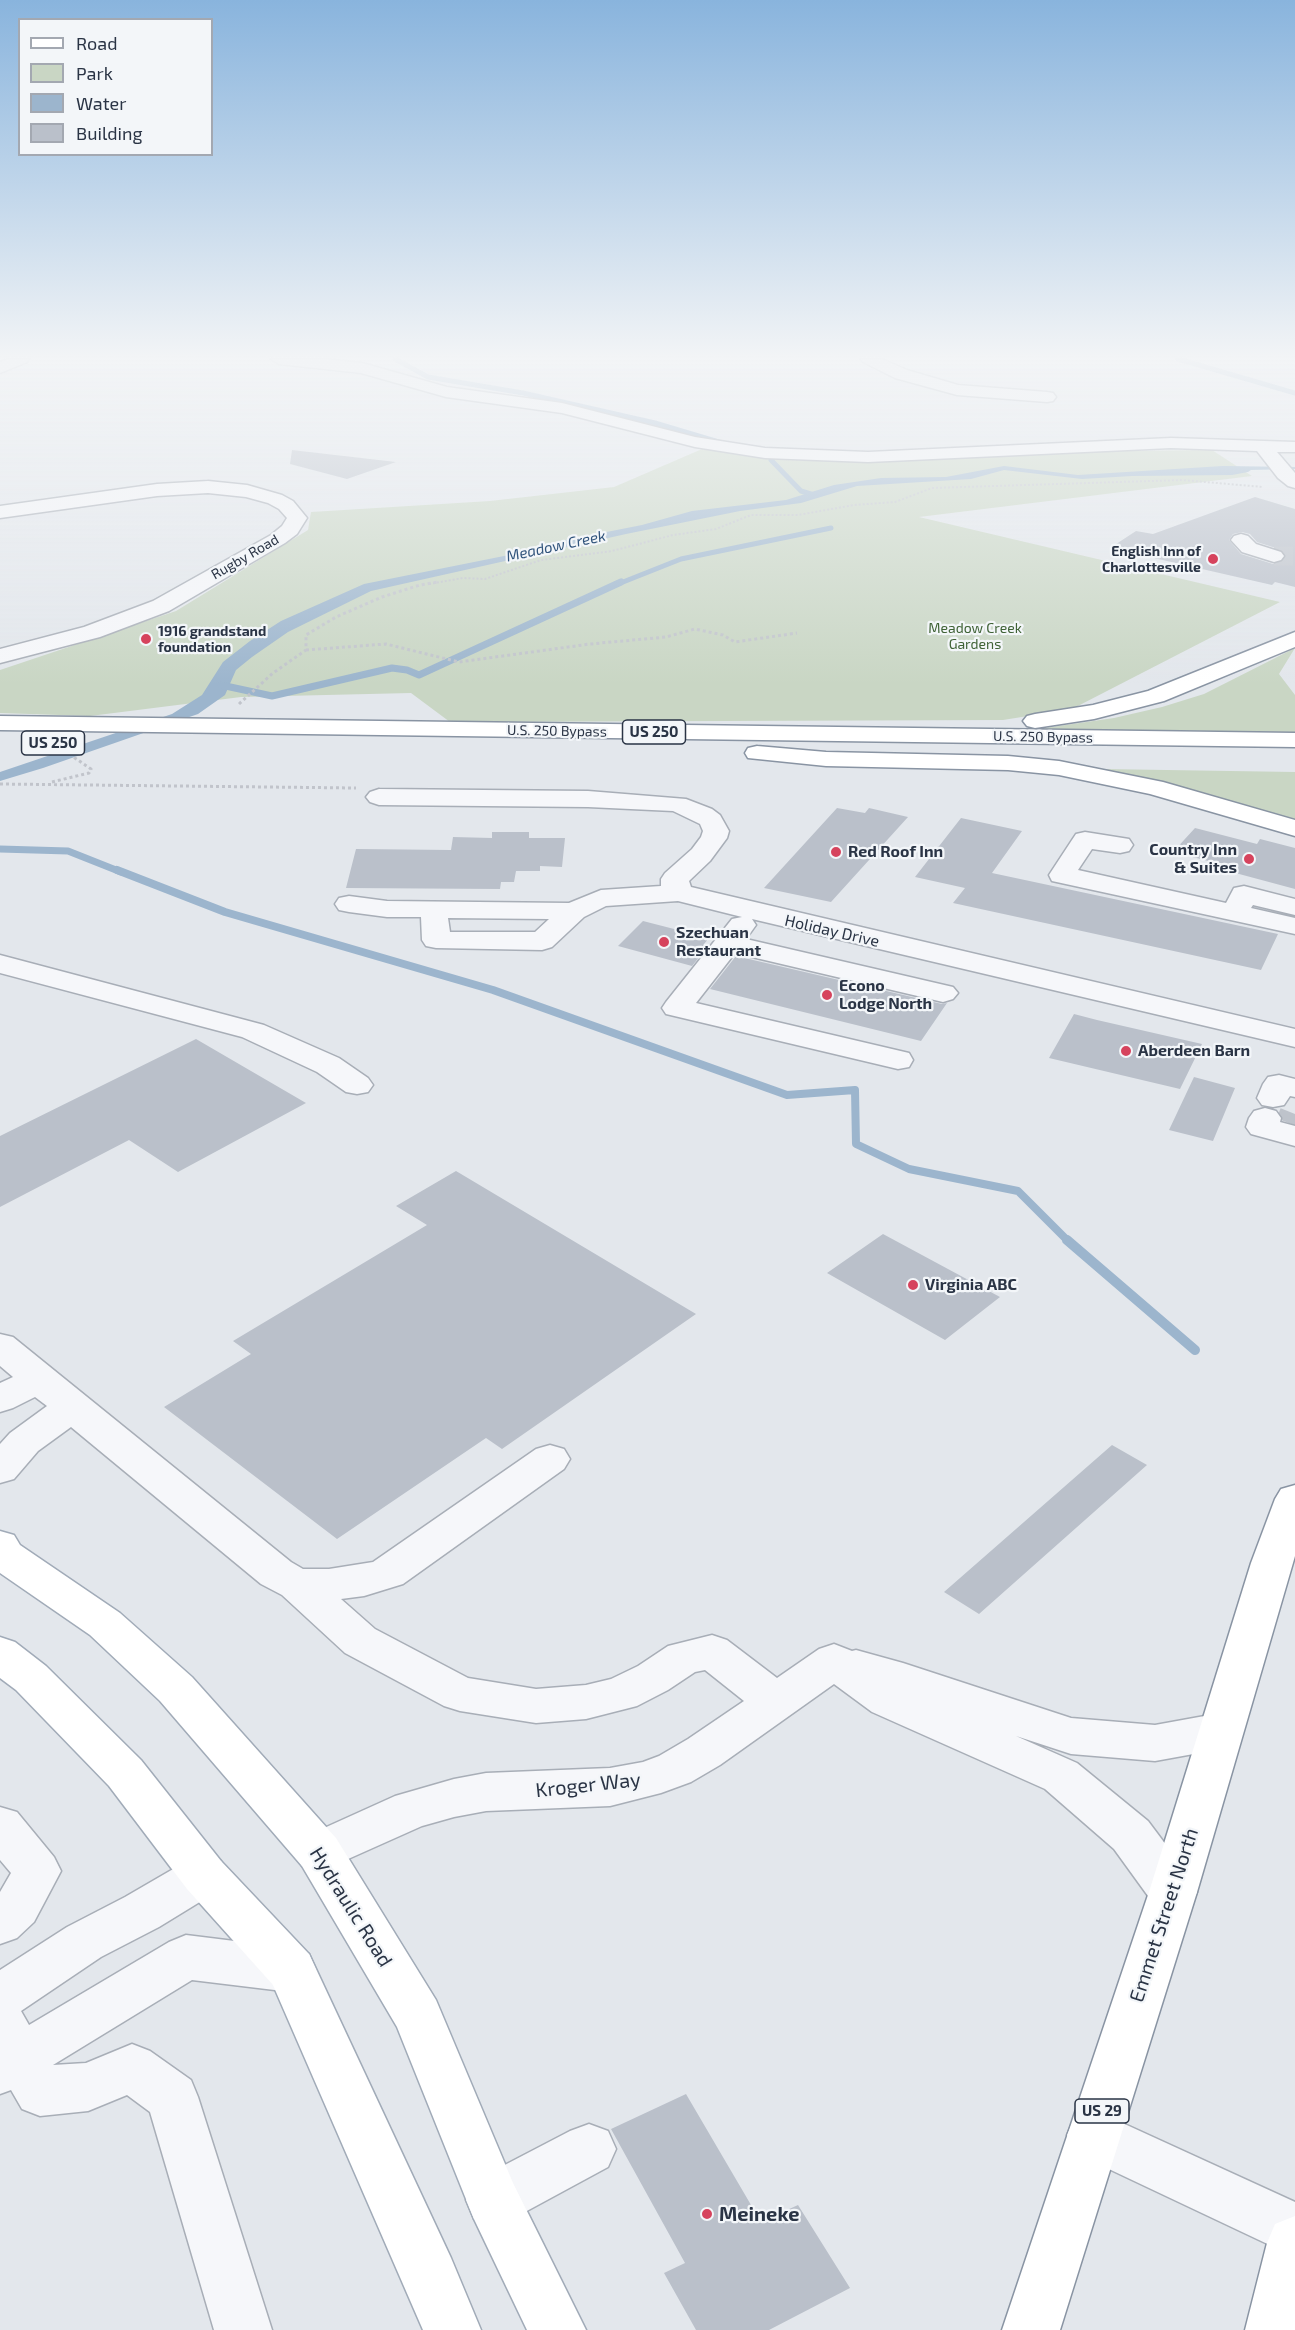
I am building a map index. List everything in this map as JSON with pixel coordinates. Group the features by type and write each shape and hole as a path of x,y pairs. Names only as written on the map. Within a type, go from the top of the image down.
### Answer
{"main road":[{"path":"846,734 881,728 963,728 1094,712 1130,704 1182,687 1295,639"},
{"name":"U.S. 250 Bypass","path":"3,727 1295,740"},
{"name":"U.S. 250 Bypass","path":"3,727 698,750 1295,758"},
{"path":"698,750 826,759 1008,763 1059,768 1154,787 1295,828"},
{"name":"Emmet Street North","path":"1031,2330 1173,1892 1272,1563 1295,1499"},
{"name":"Hydraulic Road","path":"0,1546 4,1555 105,1624 177,1689 319,1852 418,2016 493,2200 557,2330"},
{"path":"0,1654 31,1678 125,1773 204,1875 291,1970 431,2278 452,2330"},
{"path":"1274,2330 1295,2243"}],"street":[{"path":"1280,468 1295,482"},
{"name":"Rugby Road","path":"0,512 157,490 208,488 247,491 275,499 286,504 297,518 290,530 278,539 161,606 92,632 0,656"},
{"path":"1241,540 1249,548 1274,556"},
{"path":"369,793 648,801 677,804 693,809 711,820 716,831 714,838 701,855 675,879 675,886 681,893"},
{"path":"1120,844 1085,840 1062,875 1239,904 1295,907"},
{"name":"Holiday Drive","path":"350,904 387,909 574,911 602,898 681,893 751,912 1295,1038"},
{"path":"1239,904 1295,926"},
{"path":"751,912 676,1008 898,1060"},
{"path":"728,943 943,993"},
{"path":"0,964 253,1031 328,1065 357,1085"},
{"path":"0,1346 276,1573 297,1584 360,1641 460,1694 536,1706 586,1702 621,1694 653,1678 683,1658 712,1652 776,1702"},
{"path":"0,1399 39,1379"},
{"path":"0,1469 24,1442 72,1407"},
{"path":"297,1584 329,1586 364,1581 388,1573 550,1459"},
{"path":"834,1661 903,1680 1071,1736 1155,1743 1221,1731"},
{"path":"834,1661 888,1700 1061,1776 1131,1835 1173,1892"},
{"name":"Kroger Way","path":"319,1852 411,1810 454,1798 486,1792 609,1787 645,1780 675,1769 704,1752 834,1661"},
{"path":"0,1826 38,1871 17,1907 0,1923"},
{"path":"0,1997 84,1942 142,1912 204,1875"},
{"path":"243,2330 172,2097 132,2068 88,2087 40,2092 7,2049 186,1957 291,1970"},
{"path":"1094,2135 1295,2230"},
{"path":"493,2200 589,2149"}],"path":[{"path":"306,650 306,635 336,617 382,597 420,585 463,578 485,579 541,560 612,551 673,535 716,529 751,515 798,515 854,505 895,502 932,488 1182,480 1263,487"},
{"path":"249,695 273,673 306,650 387,644 459,662 590,644 666,637 695,629 723,635 735,642 798,633"},
{"path":"39,784 89,773 91,770 72,756"},
{"path":"0,783 369,793"}],"green space":[{"name":"Meadow Creek Gardens","path":"659,468 1239,468 1252,476 919,517 1280,602 1072,709 1003,720 450,722 411,693 241,697 90,716 0,713 0,670 176,611 308,530 311,512 490,501 614,487"},
{"path":"1295,648 1279,674 1295,695 1295,732 1038,729 1114,718 1204,694"},
{"path":"1102,769 1295,772 1295,822 1268,816"}],"water":[{"name":"Meadow Creek","path":"995,468 1018,468 1078,475 1195,468 1295,468 1251,470 1232,475 1082,479 1004,470 971,479 857,486 801,503 740,511 626,534 371,591 288,632 252,657 236,670 225,695 198,714 0,781 0,772 172,714 202,695 223,662 250,641 281,621 364,584 549,547 566,540 642,525 692,511 786,500 834,485 881,478 946,477"}],"building":[{"path":"304,468 379,468 347,479"},
{"path":"1255,497 1295,509 1295,587 1275,582 1272,585 1110,548 1136,531 1153,534","holes":["1242,532 1250,534 1257,542 1282,550 1286,557 1282,562 1273,564 1241,554 1229,540 1233,534"]},
{"name":"Red Roof Inn","path":"837,808 865,813 869,808 908,817 831,902 764,888"},
{"path":"961,818 1022,831 992,873 1278,934 1261,970 953,903 965,888 915,877"},
{"name":"Country Inn & Suites","path":"1195,828 1257,844 1260,839 1295,848 1295,889 1228,871 1232,867 1173,852"},
{"path":"492,832 529,832 529,838 565,838 562,867 540,866 540,871 516,871 514,882 501,882 500,889 346,888 356,849 451,850 453,837 492,838"},
{"name":"Szechuan Restaurant","path":"643,921 709,938 704,944 709,945 692,966 618,946"},
{"name":"Econo Lodge North","path":"736,956 942,1004 947,1003 921,1041 710,989"},
{"name":"Aberdeen Barn","path":"1074,1014 1202,1044 1180,1089 1049,1058"},
{"path":"196,1039 306,1103 178,1172 129,1140 0,1207 0,1136"},
{"path":"1194,1077 1235,1088 1213,1141 1169,1130"},
{"path":"456,1171 696,1314 502,1449 486,1438 337,1539 164,1407 251,1354 233,1341 427,1225 396,1206"},
{"name":"Virginia ABC","path":"883,1234 1000,1297 945,1340 827,1273"},
{"path":"1112,1445 1147,1465 979,1614 944,1592"},
{"name":"Meineke","path":"686,2094 761,2222 798,2205 850,2288 769,2330 696,2330 664,2273 685,2263 611,2129"}],"waterway":[{"path":"778,468 801,491 814,495"},
{"path":"618,584 681,559 831,528"},
{"path":"221,685 272,696 392,668 407,670 419,675 621,582"},
{"path":"0,849 68,851 121,872"},
{"path":"117,870 225,912 493,990 787,1095 855,1090 856,1144 909,1169 1018,1191 1067,1240"},
{"path":"1067,1240 1195,1350"}],"tunnel":[{"path":"1274,556 1295,556"},
{"path":"1291,1124 1295,1114"}],"place":[{"name":"English Inn of Charlottesville","path":"1213,559"},
{"name":"1916 grandstand foundation","path":"146,639"},
{"name":"Red Roof Inn","path":"836,852"},
{"name":"Country Inn & Suites","path":"1249,859"},
{"name":"Szechuan Restaurant","path":"664,942"},
{"name":"Econo Lodge North","path":"827,995"},
{"name":"Aberdeen Barn","path":"1126,1051"},
{"name":"Virginia ABC","path":"913,1285"},
{"name":"Meineke","path":"707,2214"}]}
